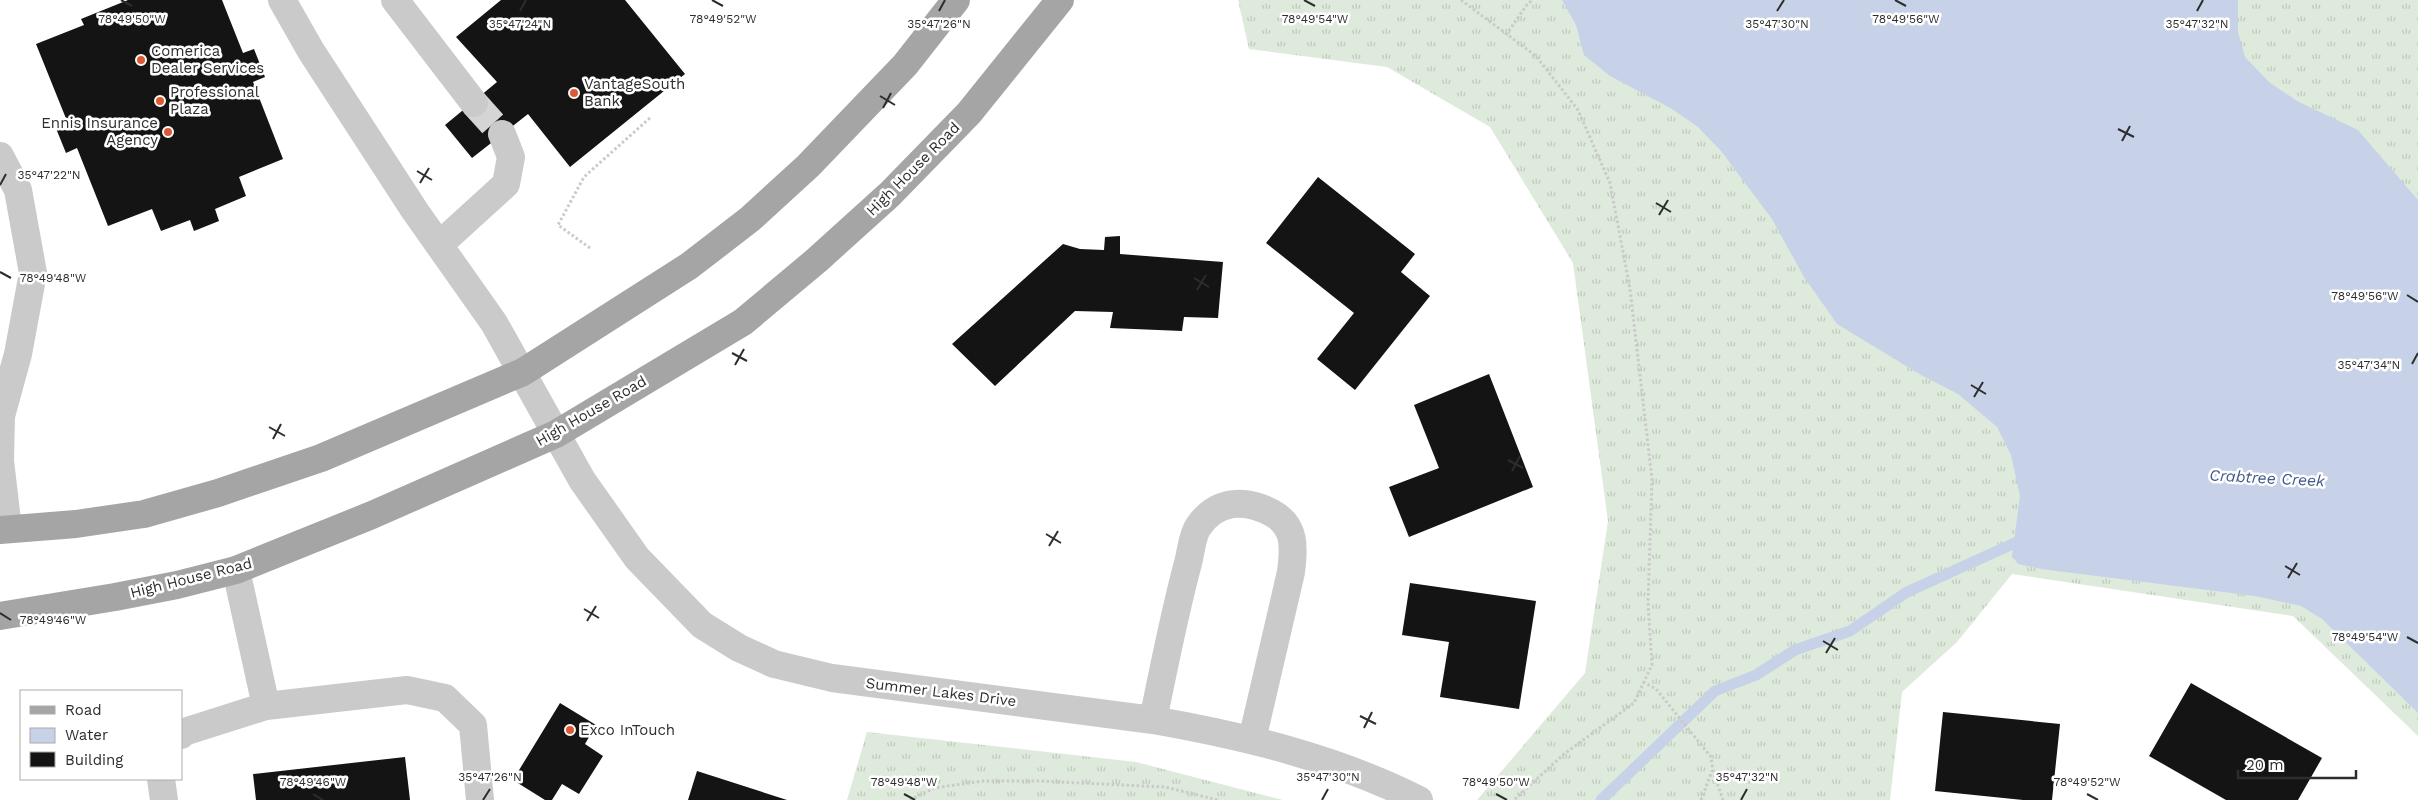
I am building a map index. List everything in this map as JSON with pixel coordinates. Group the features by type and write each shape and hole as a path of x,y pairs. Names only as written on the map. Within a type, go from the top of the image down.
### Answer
{"main road":[{"path":"4,529 76,524 144,514 218,493 321,458 523,372 689,266 750,218 808,166 905,65 956,0"},
{"name":"High House Road","path":"0,616 124,595 236,570 372,515 556,434 742,322 818,260 890,194 969,113 1060,0"}],"street":[{"name":"Summer Lakes Drive","path":"282,0 311,51 439,245 494,323 582,480 637,558 702,625 739,648 774,664 832,678 1153,720 1252,740 1387,784 1419,800"},
{"path":"395,0 474,103"},
{"path":"439,245 506,184 511,157 502,134"},
{"path":"0,156 18,190 33,273 18,354 1,416 0,461 4,529"},
{"path":"1153,720 1180,590 1197,528 1213,510 1234,502 1248,504 1279,516 1290,529 1293,551 1291,572 1252,740"},
{"path":"236,570 266,706"},
{"path":"182,733 266,706 407,690 445,698 473,725 480,800"},
{"path":"161,780 164,800"}],"path":[{"path":"1462,0 1536,56 1578,110 1610,183 1630,289 1652,479 1648,603 1652,665 1634,704 1564,754 1514,800"},
{"path":"1506,35 1532,0"},
{"path":"590,248 558,225 584,177 651,117"},
{"path":"1643,682 1656,689 1711,757 1713,770 1723,800"},
{"path":"1701,800 1713,770"},
{"path":"910,800 934,788 983,781 1031,781 1165,787 1218,800"}],"green space":[{"path":"1238,0 2418,0 2418,736 2293,616 2012,574 1957,642 1902,692 1890,800 1477,800 1585,673 1608,521 1573,263 1490,127 1387,67 1249,49"},
{"path":"867,732 1136,762 1283,800 847,800"}],"water":[{"name":"Crabtree Creek","path":"1562,0 2238,0 2238,32 2245,57 2269,82 2297,101 2358,130 2418,200 2418,713 2322,619 2301,606 2255,596 2041,569 2018,564 2012,556 2020,496 2011,455 1997,427 1958,394 1921,375 1837,324 1804,277 1772,219 1721,151 1698,127 1672,109 1610,76 1584,55 1576,25"}],"building":[{"name":"Professional Plaza","path":"128,0 222,0 243,53 254,49 265,77 253,82 283,159 239,177 246,196 215,209 219,221 194,231 190,220 161,231 152,209 108,226 77,148 66,153 55,126 67,121 36,44 84,25 81,19"},
{"name":"VantageSouth Bank","path":"501,0 625,0 685,74 570,167 528,114 472,158 445,125 497,82 456,37"},
{"path":"1318,177 1415,254 1401,272 1430,296 1355,390 1317,359 1354,313 1266,243"},
{"path":"1120,236 1120,254 1223,262 1218,318 1184,317 1182,331 1110,328 1113,312 1075,311 995,386 952,344 1063,244 1080,249 1104,250 1105,237"},
{"path":"1489,374 1533,487 1409,537 1389,487 1439,468 1414,405"},
{"path":"1410,583 1536,601 1519,709 1440,697 1449,642 1402,635"},
{"path":"2191,683 2322,758 2298,800 2226,800 2149,756"},
{"path":"560,703 596,725 585,744 603,756 579,794 562,784 552,800 545,800 513,780"},
{"path":"1943,712 2060,724 2052,800 2023,800 1935,791"},
{"path":"405,757 410,800 256,800 253,774"},
{"path":"697,771 787,800 688,800"}],"waterway":[{"path":"1601,800 1715,691 1756,675 1795,650 1850,631 1907,592 2026,538"}],"tunnel":[{"path":"474,103 502,134"}],"place":[{"name":"Comerica Dealer Services","path":"141,60"},
{"name":"VantageSouth Bank","path":"574,93"},
{"name":"Professional Plaza","path":"160,101"},
{"name":"Ennis Insurance Agency","path":"168,132"},
{"name":"Exco InTouch","path":"570,730"}]}
